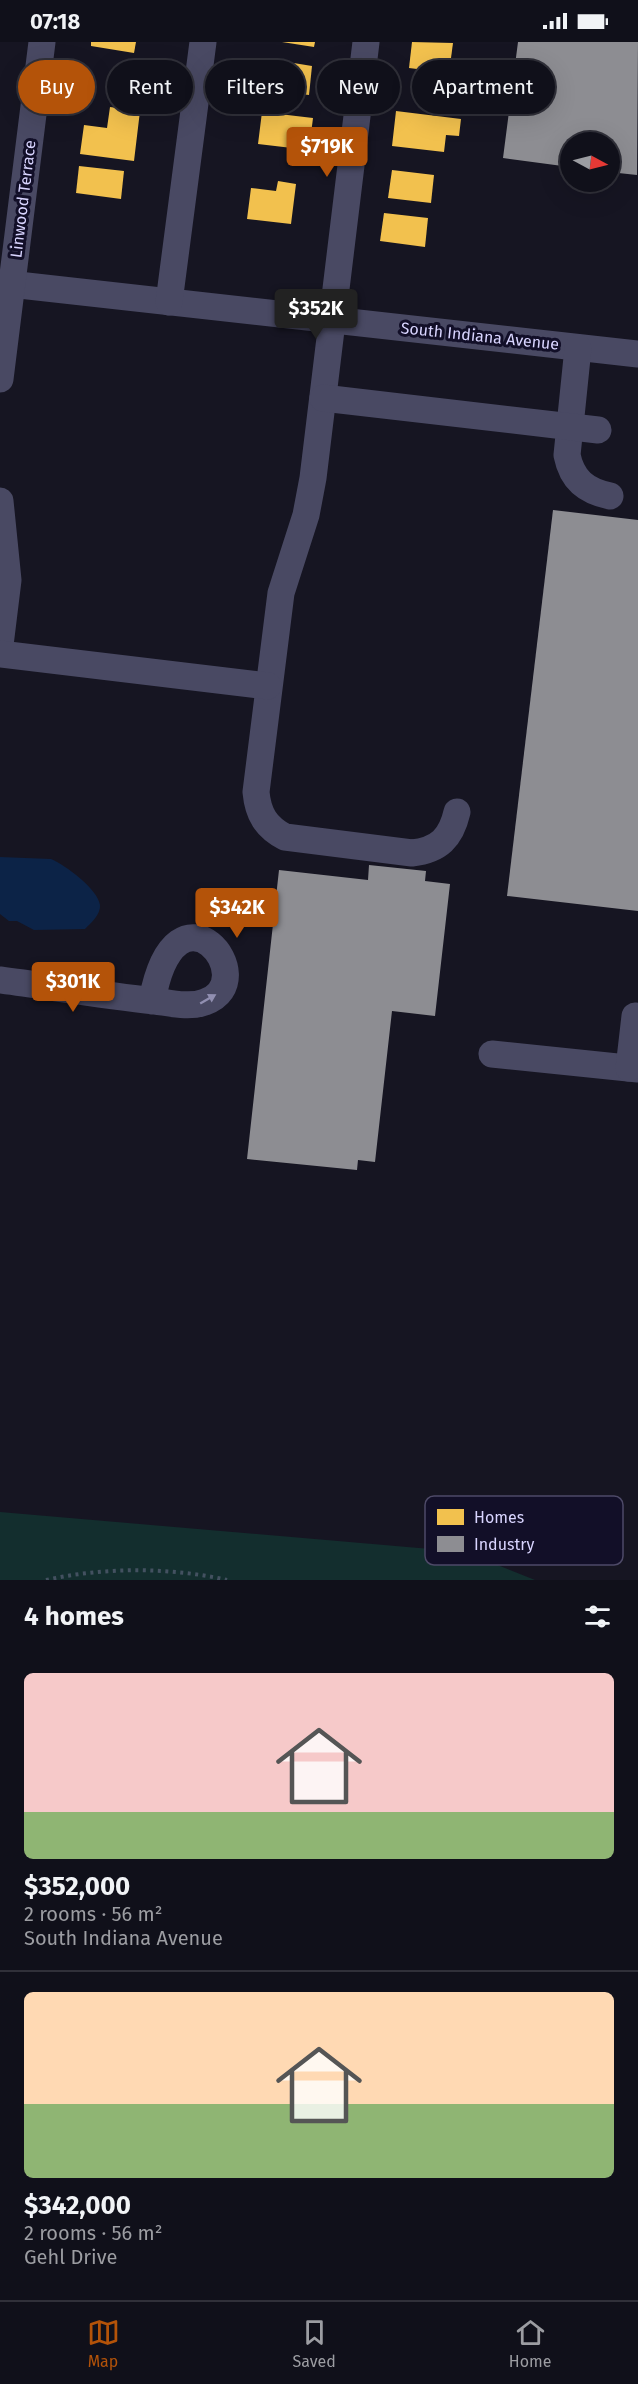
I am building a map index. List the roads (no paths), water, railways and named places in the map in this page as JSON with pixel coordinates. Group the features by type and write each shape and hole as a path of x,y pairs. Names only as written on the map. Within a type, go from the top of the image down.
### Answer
{"street":[{"name":"Linwood Terrace","path":"0,378 6,284 42,42"},
{"path":"169,302 203,42"},
{"path":"366,42 311,496 283,584 256,792 258,809 272,830 285,837 412,853 429,851 441,844 449,835 457,812"},
{"name":"South Indiana Avenue","path":"6,284 638,354"},
{"path":"578,348 567,455 573,475 593,493 610,496"},
{"path":"323,398 598,430"},
{"path":"0,501 8,580 0,645"},
{"path":"0,654 268,686"},
{"path":"0,980 152,1000"},
{"path":"492,1054 633,1068 635,1016 638,1017"}],"water":[{"path":"0,857 51,859 57,862 80,878 93,892 100,905 97,915 85,929 34,930 17,921 9,921 0,914"}]}
